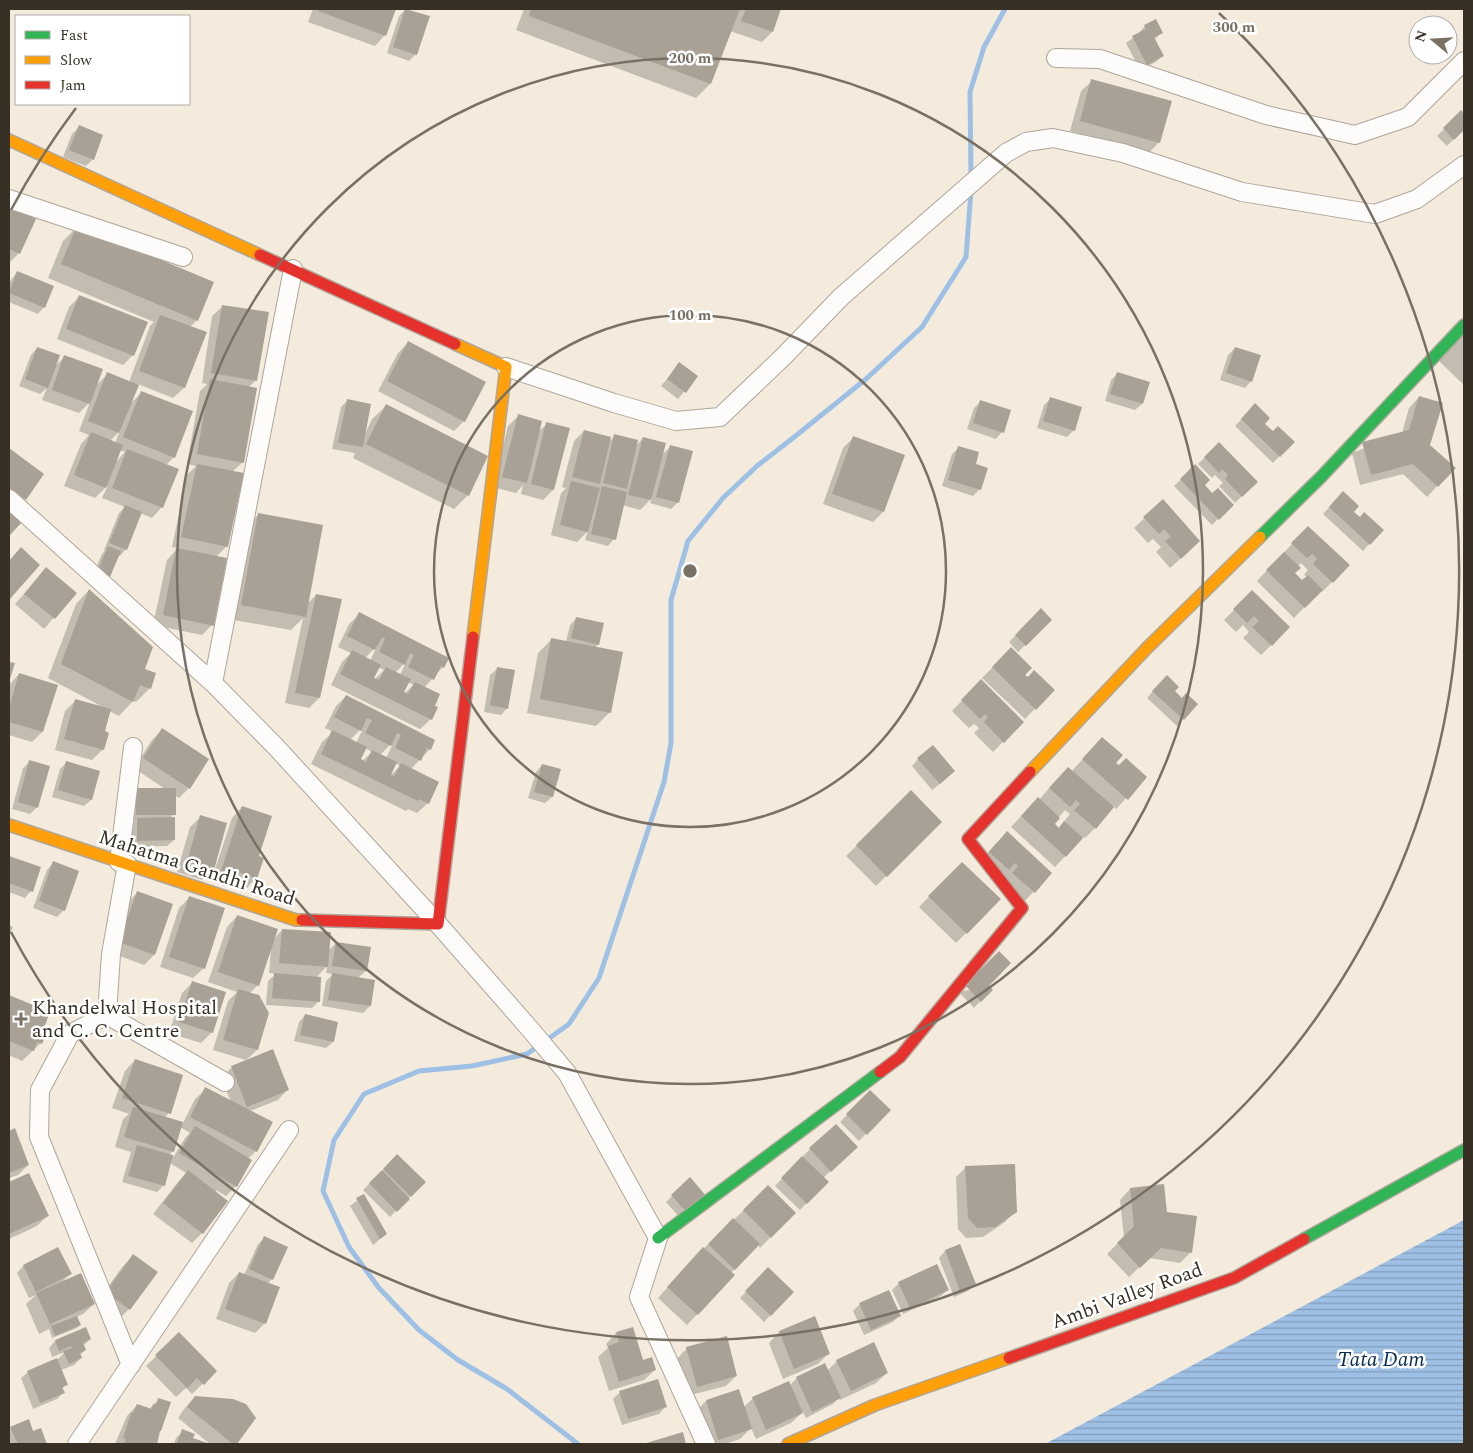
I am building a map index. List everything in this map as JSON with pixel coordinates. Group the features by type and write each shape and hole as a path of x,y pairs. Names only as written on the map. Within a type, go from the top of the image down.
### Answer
{"street":[{"path":"1056,58 1100,59 1266,115 1355,135 1408,117 1464,61"},
{"path":"9,140 506,366 614,403 676,421 720,418 841,297 1006,153 1026,142 1053,138 1123,153 1242,192 1375,214 1418,199 1464,165"},
{"path":"9,198 183,257"},
{"path":"213,682 293,269"},
{"path":"706,1444 639,1297 658,1238 900,1058 1022,908 968,839 1147,648 1321,477 1464,325"},
{"path":"438,924 506,366"},
{"path":"9,499 213,682 276,747 438,924 567,1073 658,1238"},
{"path":"107,1015 111,954 123,863 134,747"},
{"name":"Mahatma Gandhi Road","path":"9,825 296,920 438,924"},
{"path":"107,1015 225,1082"},
{"path":"107,1015 70,1034 40,1090 39,1137 131,1365"},
{"path":"77,1444 289,1130"},
{"name":"Ambi Valley Road","path":"788,1444 875,1405 1234,1278 1464,1150"}],"water":[{"name":"Tata Dam","path":"1464,1220 1464,1444 1045,1444"}],"building":[{"path":"319,9 396,9 386,36 318,11"},
{"path":"405,9 430,16 417,55 393,47"},
{"path":"531,9 740,9 711,84 529,16"},
{"path":"746,9 781,9 773,32 741,21"},
{"path":"1156,19 1163,33 1154,37 1164,56 1147,65 1132,36 1146,29 1144,25"},
{"path":"1091,79 1172,101 1160,143 1080,121"},
{"path":"1461,110 1464,114 1464,130 1454,140 1443,128"},
{"path":"79,125 103,135 94,160 69,150"},
{"path":"9,206 36,219 20,254 9,249"},
{"path":"77,225 214,282 198,321 61,264"},
{"path":"17,271 54,286 45,308 9,293"},
{"path":"79,295 148,322 134,356 66,329"},
{"path":"222,305 269,312 257,381 211,373"},
{"path":"160,315 207,332 185,388 139,371"},
{"path":"408,341 486,382 465,422 387,381"},
{"path":"37,347 60,355 48,388 25,379"},
{"path":"1235,347 1261,355 1252,382 1226,373"},
{"path":"64,355 103,369 90,404 52,390"},
{"path":"679,362 698,376 686,393 667,379"},
{"path":"107,372 139,385 119,433 88,421"},
{"path":"1117,372 1150,382 1143,404 1110,394"},
{"path":"210,379 257,388 244,463 197,454"},
{"path":"141,391 193,411 175,458 123,437"},
{"path":"1419,396 1443,403 1430,445 1456,468 1438,487 1413,464 1371,475 1362,442 1409,430"},
{"path":"1050,397 1082,407 1075,431 1043,421"},
{"path":"347,399 371,404 363,447 338,443"},
{"path":"980,400 1011,410 1004,433 973,423"},
{"path":"1255,403 1270,418 1265,424 1273,431 1278,426 1295,442 1280,457 1241,419"},
{"path":"386,404 488,456 469,496 366,444"},
{"path":"518,414 542,421 527,483 502,477"},
{"path":"546,422 570,428 554,490 531,484"},
{"path":"584,430 611,437 600,484 572,477"},
{"path":"91,432 123,445 106,488 74,475"},
{"path":"614,434 638,440 627,489 603,483"},
{"path":"853,436 905,455 884,512 832,494"},
{"path":"643,437 666,443 651,500 628,495"},
{"path":"1219,442 1258,482 1242,497 1225,479 1228,475 1222,469 1219,473 1204,457"},
{"path":"670,445 693,451 679,503 656,497"},
{"path":"958,446 979,452 976,464 988,468 981,490 948,480"},
{"path":"9,448 44,474 26,500 9,488"},
{"path":"127,449 179,469 163,508 112,488"},
{"path":"197,464 244,473 228,547 181,537"},
{"path":"1195,464 1210,480 1205,485 1212,493 1218,488 1234,505 1219,520 1180,479"},
{"path":"571,481 600,488 588,532 560,525"},
{"path":"602,486 627,492 616,540 591,534"},
{"path":"1343,491 1359,506 1354,512 1360,517 1364,512 1384,530 1370,545 1329,507"},
{"path":"1163,499 1200,541 1181,559 1165,541 1171,537 1164,529 1159,534 1143,517"},
{"path":"125,505 142,512 127,550 109,543"},
{"path":"9,507 23,521 9,536"},
{"path":"258,513 323,525 306,617 241,605"},
{"path":"1308,526 1350,565 1333,583 1313,564 1317,559 1312,554 1307,558 1291,543"},
{"path":"108,546 121,551 110,577 97,572"},
{"path":"21,547 40,565 9,600 9,574 11,572 9,570 9,561"},
{"path":"176,548 227,558 214,626 163,615"},
{"path":"1284,552 1301,568 1295,573 1302,580 1308,575 1323,590 1305,608 1266,570"},
{"path":"46,567 77,593 55,619 24,594"},
{"path":"89,589 153,647 145,669 156,673 151,689 140,685 133,702 61,664"},
{"path":"1252,590 1290,627 1272,646 1252,627 1259,621 1254,616 1247,623 1233,609"},
{"path":"316,594 342,599 320,698 295,693"},
{"path":"1041,608 1052,620 1026,646 1015,635"},
{"path":"359,612 449,658 444,668 441,666 434,680 408,667 414,655 410,653 405,665 379,652 385,639 382,637 375,650 347,636"},
{"path":"576,617 604,623 599,645 571,638"},
{"path":"551,638 623,652 611,713 540,699"},
{"path":"1011,647 1032,668 1025,675 1028,677 1034,670 1055,690 1036,710 992,667"},
{"path":"352,650 381,665 374,678 379,680 386,667 411,679 404,692 408,694 415,682 440,694 435,706 438,707 432,720 340,674"},
{"path":"9,662 15,663 9,682"},
{"path":"497,667 515,670 508,709 490,705"},
{"path":"19,673 58,685 43,732 9,722 9,708"},
{"path":"1167,675 1179,687 1175,691 1182,698 1186,693 1198,704 1184,720 1152,691"},
{"path":"981,679 1024,722 1004,743 984,722 988,717 985,714 980,719 961,700"},
{"path":"346,695 435,740 431,750 427,748 421,761 395,748 401,735 397,733 391,746 365,733 372,720 367,718 361,731 334,717"},
{"path":"75,699 111,709 105,731 109,733 104,750 64,739"},
{"path":"162,728 209,759 190,789 143,758"},
{"path":"332,730 367,747 361,759 366,762 372,750 397,762 391,775 394,776 401,763 439,782 429,804 419,799 418,801 321,754"},
{"path":"1102,737 1123,755 1116,763 1119,765 1126,758 1147,777 1128,800 1082,759"},
{"path":"933,745 955,771 940,784 917,758"},
{"path":"29,760 50,766 38,808 18,802"},
{"path":"66,761 100,771 92,800 58,790"},
{"path":"542,764 561,769 553,797 534,792"},
{"path":"1068,767 1114,807 1096,829 1074,810 1080,804 1076,800 1070,807 1049,788"},
{"path":"136,788 176,788 176,815 136,815"},
{"path":"911,790 942,822 887,877 856,845"},
{"path":"1038,797 1060,818 1055,824 1059,828 1064,821 1083,838 1066,857 1021,816"},
{"path":"242,806 272,816 259,856 264,858 257,879 238,872 236,876 221,871"},
{"path":"200,815 227,823 214,870 187,862"},
{"path":"175,817 175,840 137,841 137,818"},
{"path":"1007,831 1052,873 1035,893 1012,873 1018,866 1015,863 1009,870 989,852"},
{"path":"9,856 41,867 33,892 9,883"},
{"path":"53,861 79,871 65,911 39,901"},
{"path":"962,862 1001,899 967,934 928,896"},
{"path":"137,891 173,904 155,955 119,942"},
{"path":"189,896 225,908 205,969 169,957"},
{"path":"237,915 278,929 259,986 218,972"},
{"path":"282,929 331,932 328,967 279,963"},
{"path":"336,942 371,947 367,971 332,966"},
{"path":"999,951 1011,963 989,986 993,990 981,1002 965,985"},
{"path":"274,973 321,977 320,1002 272,998"},
{"path":"332,973 375,980 371,1006 328,1000"},
{"path":"192,981 226,992 213,1033 179,1022"},
{"path":"238,989 259,995 269,1013 258,1050 223,1040"},
{"path":"9,995 50,1012 44,1028 48,1030 42,1044 37,1042 34,1051 9,1041"},
{"path":"305,1014 338,1022 334,1042 300,1035"},
{"path":"273,1049 289,1090 247,1107 231,1066"},
{"path":"135,1059 183,1075 171,1114 122,1098"},
{"path":"205,1087 273,1122 257,1152 190,1117"},
{"path":"870,1090 891,1110 867,1135 846,1114"},
{"path":"133,1107 183,1122 174,1152 124,1137"},
{"path":"836,1124 858,1147 831,1172 809,1148"},
{"path":"195,1126 252,1160 237,1187 179,1153"},
{"path":"15,1128 29,1165 9,1173 9,1131"},
{"path":"137,1145 173,1155 165,1186 128,1176"},
{"path":"397,1154 426,1182 411,1197 383,1169"},
{"path":"802,1156 829,1182 807,1204 781,1178"},
{"path":"1015,1164 1017,1212 995,1227 977,1228 968,1218 965,1166"},
{"path":"188,1170 228,1201 203,1234 163,1203"},
{"path":"382,1170 410,1199 397,1212 369,1183"},
{"path":"29,1173 49,1216 9,1234 9,1182"},
{"path":"690,1177 707,1197 688,1214 671,1195"},
{"path":"1164,1184 1167,1212 1197,1216 1192,1253 1161,1248 1140,1268 1117,1243 1134,1226 1130,1188"},
{"path":"768,1185 796,1213 771,1238 743,1210"},
{"path":"364,1194 387,1234 380,1239 356,1198"},
{"path":"733,1218 760,1244 735,1270 708,1244"},
{"path":"264,1236 288,1247 273,1280 249,1269"},
{"path":"960,1244 976,1284 960,1291 945,1250"},
{"path":"58,1247 72,1274 36,1292 23,1265"},
{"path":"703,1247 735,1275 698,1315 667,1287"},
{"path":"133,1254 158,1272 130,1310 106,1292"},
{"path":"937,1264 949,1290 910,1308 898,1282"},
{"path":"768,1267 794,1292 771,1316 745,1291"},
{"path":"239,1272 280,1287 266,1324 225,1309"},
{"path":"81,1273 95,1304 50,1324 36,1293"},
{"path":"889,1290 901,1316 871,1330 859,1303"},
{"path":"77,1316 81,1325 55,1336 51,1326"},
{"path":"815,1316 830,1354 794,1369 779,1331"},
{"path":"86,1327 91,1339 83,1343 86,1350 80,1353 82,1358 69,1364 63,1351 72,1348 71,1346 59,1351 55,1340"},
{"path":"633,1327 643,1360 652,1357 656,1370 619,1382 608,1346 619,1342 616,1332"},
{"path":"179,1332 217,1371 204,1385 197,1378 187,1388 155,1355"},
{"path":"727,1336 737,1376 697,1387 686,1347"},
{"path":"874,1342 888,1373 851,1391 836,1360"},
{"path":"57,1358 68,1385 62,1387 65,1393 40,1403 27,1371"},
{"path":"825,1363 841,1398 812,1412 796,1377"},
{"path":"658,1379 667,1407 628,1419 619,1391"},
{"path":"789,1381 803,1413 766,1430 752,1397"},
{"path":"739,1389 752,1429 718,1440 706,1400"},
{"path":"195,1396 233,1399 246,1404 256,1418 237,1444 233,1444 187,1407"},
{"path":"158,1398 171,1402 157,1444 124,1444 126,1439 123,1438 131,1413 133,1413 137,1404 152,1409 153,1404 156,1405"},
{"path":"29,1419 33,1431 41,1428 47,1444 18,1444 10,1427"},
{"path":"182,1429 195,1434 193,1438 210,1444 177,1444"},
{"path":"683,1432 686,1444 643,1444"}],"waterway":[{"path":"971,178 970,92 984,47 1005,9"},
{"path":"578,1444 507,1389 458,1360 419,1330 379,1288 349,1247 323,1191 334,1140 364,1094 419,1071 472,1066 527,1054 569,1024 599,978 664,782 671,743 671,600 688,541 723,498 757,466 866,379 922,327 966,257 971,191"}],"traffic: fast":[{"path":"1260,537 1321,477 1464,325"},
{"path":"658,1238 880,1072"},
{"path":"1304,1239 1464,1150"}],"traffic: slow":[{"path":"9,140 260,255"},
{"path":"455,344 506,367 473,637"},
{"path":"1030,772 1147,648 1260,537"},
{"path":"9,825 296,920 302,920"},
{"path":"788,1444 875,1405 1009,1358"}],"traffic: jam":[{"path":"260,255 455,344"},
{"path":"302,920 438,924 473,637"},
{"path":"880,1072 900,1057 1022,908 968,839 1030,772"},
{"path":"1009,1358 1234,1278 1304,1239"}],"place":[{"name":"Khandelwal Hospital and C. C. Centre","path":"21,1019"}]}
